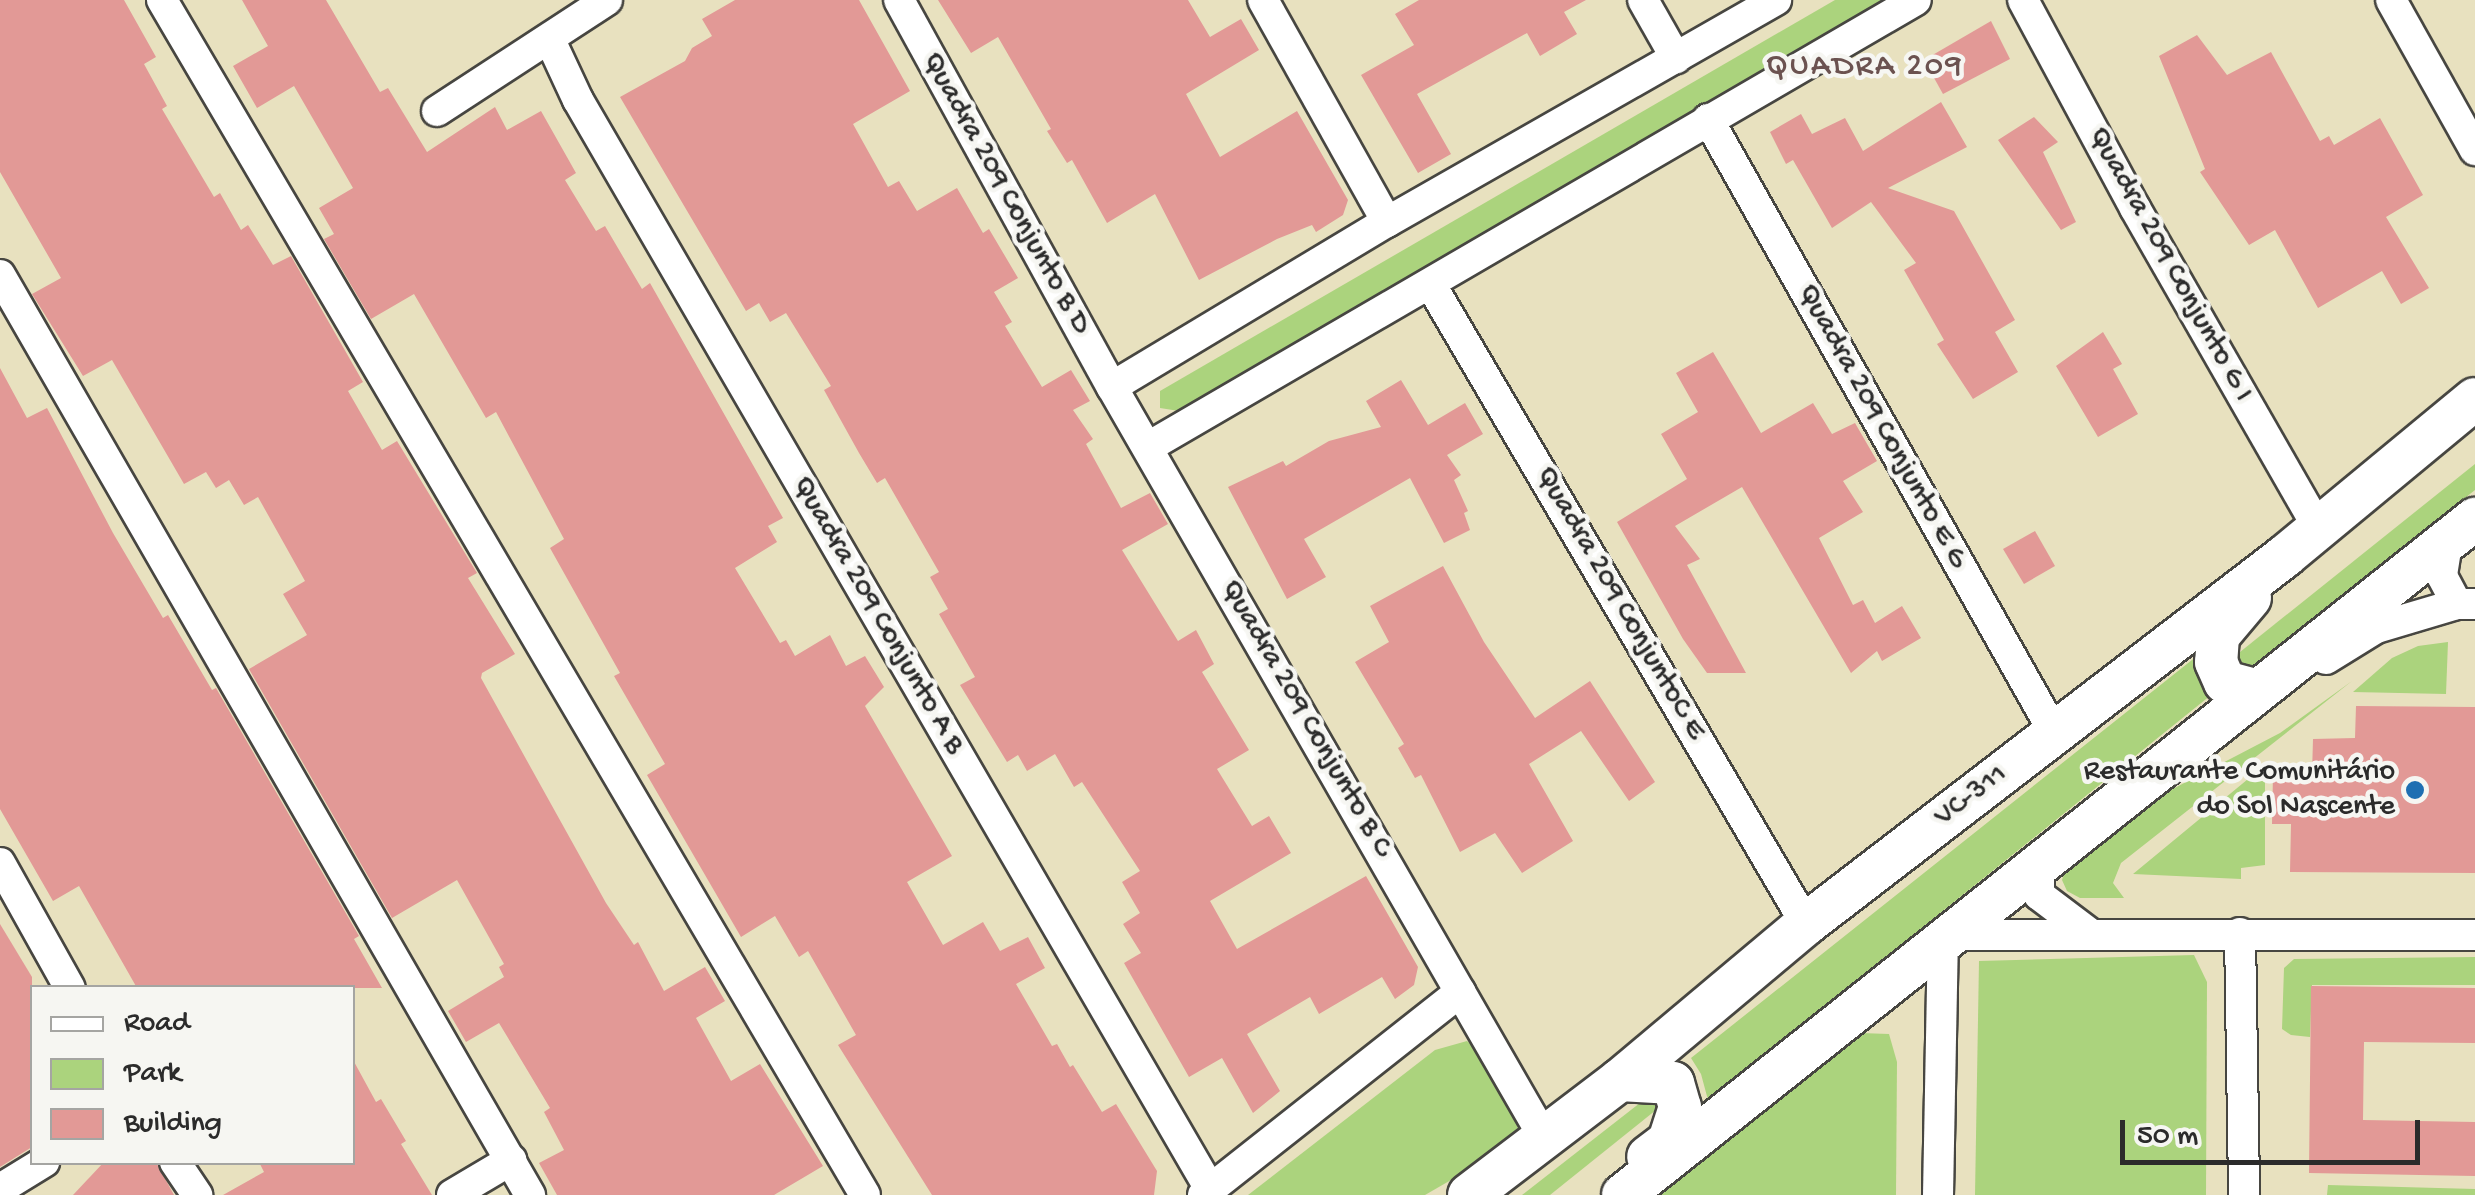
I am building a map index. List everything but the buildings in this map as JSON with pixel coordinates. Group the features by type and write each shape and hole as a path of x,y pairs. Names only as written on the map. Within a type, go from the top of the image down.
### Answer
{"main road":[{"name":"VC-311","path":"1469,1195 1620,1080 1806,924 2285,556 2475,399"},
{"path":"1622,1195 2465,527"},
{"path":"2258,691 2225,682 2216,662 2218,636 2285,556"},
{"path":"1600,1195 1669,1141 1680,1108 1674,1082 1620,1080"}],"street":[{"path":"162,0 865,1195"},
{"path":"437,111 607,0"},
{"name":"Quadra 209 Conjunto B D","path":"899,0 1112,387 1150,446"},
{"path":"1262,0 1387,222"},
{"path":"1643,0 1676,58"},
{"path":"1112,387 1387,222 1776,0"},
{"path":"1150,446 1916,0"},
{"name":"Quadra 209 Conjunto G I","path":"2023,0 2135,208 2318,528"},
{"path":"2392,0 2475,150"},
{"name":"Quadra 209 Conjunto A B","path":"550,40 578,100 1207,1192"},
{"name":"Quadra 209 Conjunto E G","path":"1708,119 2055,734"},
{"path":"0,275 530,1195"},
{"name":"Quadra 209 ConjuntoC E","path":"1430,284 1806,924"},
{"name":"Quadra 209 Conjunto B C","path":"1150,446 1543,1136"},
{"path":"2198,739 2376,628 2466,604 2442,576 2446,550 2465,527"},
{"path":"0,863 68,985"},
{"path":"2039,864 2039,895 2082,932"},
{"path":"1938,1195 1946,938 2082,932 2475,936"},
{"path":"2240,933 2244,1195"},
{"path":"1207,1192 1460,992"},
{"path":"452,1195 511,1160"},
{"path":"0,1189 39,1165"},
{"path":"176,1165 196,1195"}],"green space":[{"path":"1835,0 1890,0 1179,411 1160,408 1160,391"},
{"path":"2475,464 2475,490 2253,666 2240,664 2240,652"},
{"path":"2448,642 2446,694 2353,692 2392,658 2418,646"},
{"path":"2197,656 2216,691 1708,1100 1701,1074 1691,1058"},
{"path":"2352,681 2121,863 2113,883 2124,898 2080,898 2067,891 2062,880 2066,868 2165,793 2280,733"},
{"path":"2265,765 2265,865 2241,868 2241,879 2133,874"},
{"path":"2194,955 2207,982 2206,1195 1975,1195 1979,961"},
{"path":"2475,957 2475,985 2312,985 2310,1037 2291,1035 2282,1029 2284,968 2294,959"},
{"path":"1860,1033 1889,1034 1897,1062 1896,1195 1657,1195"},
{"path":"1467,1041 1486,1057 1510,1098 1518,1129 1510,1146 1425,1195 1248,1195 1435,1050"},
{"path":"1656,1098 1656,1110 1550,1195 1522,1195 1645,1099"},
{"path":"2328,1185 2475,1189 2475,1195 2327,1195"}],"place":[{"name":"Restaurante Comunitário do Sol Nascente","path":"2415,790"}],"district":[{"name":"QUADRA 209","path":"1865,67"}]}
